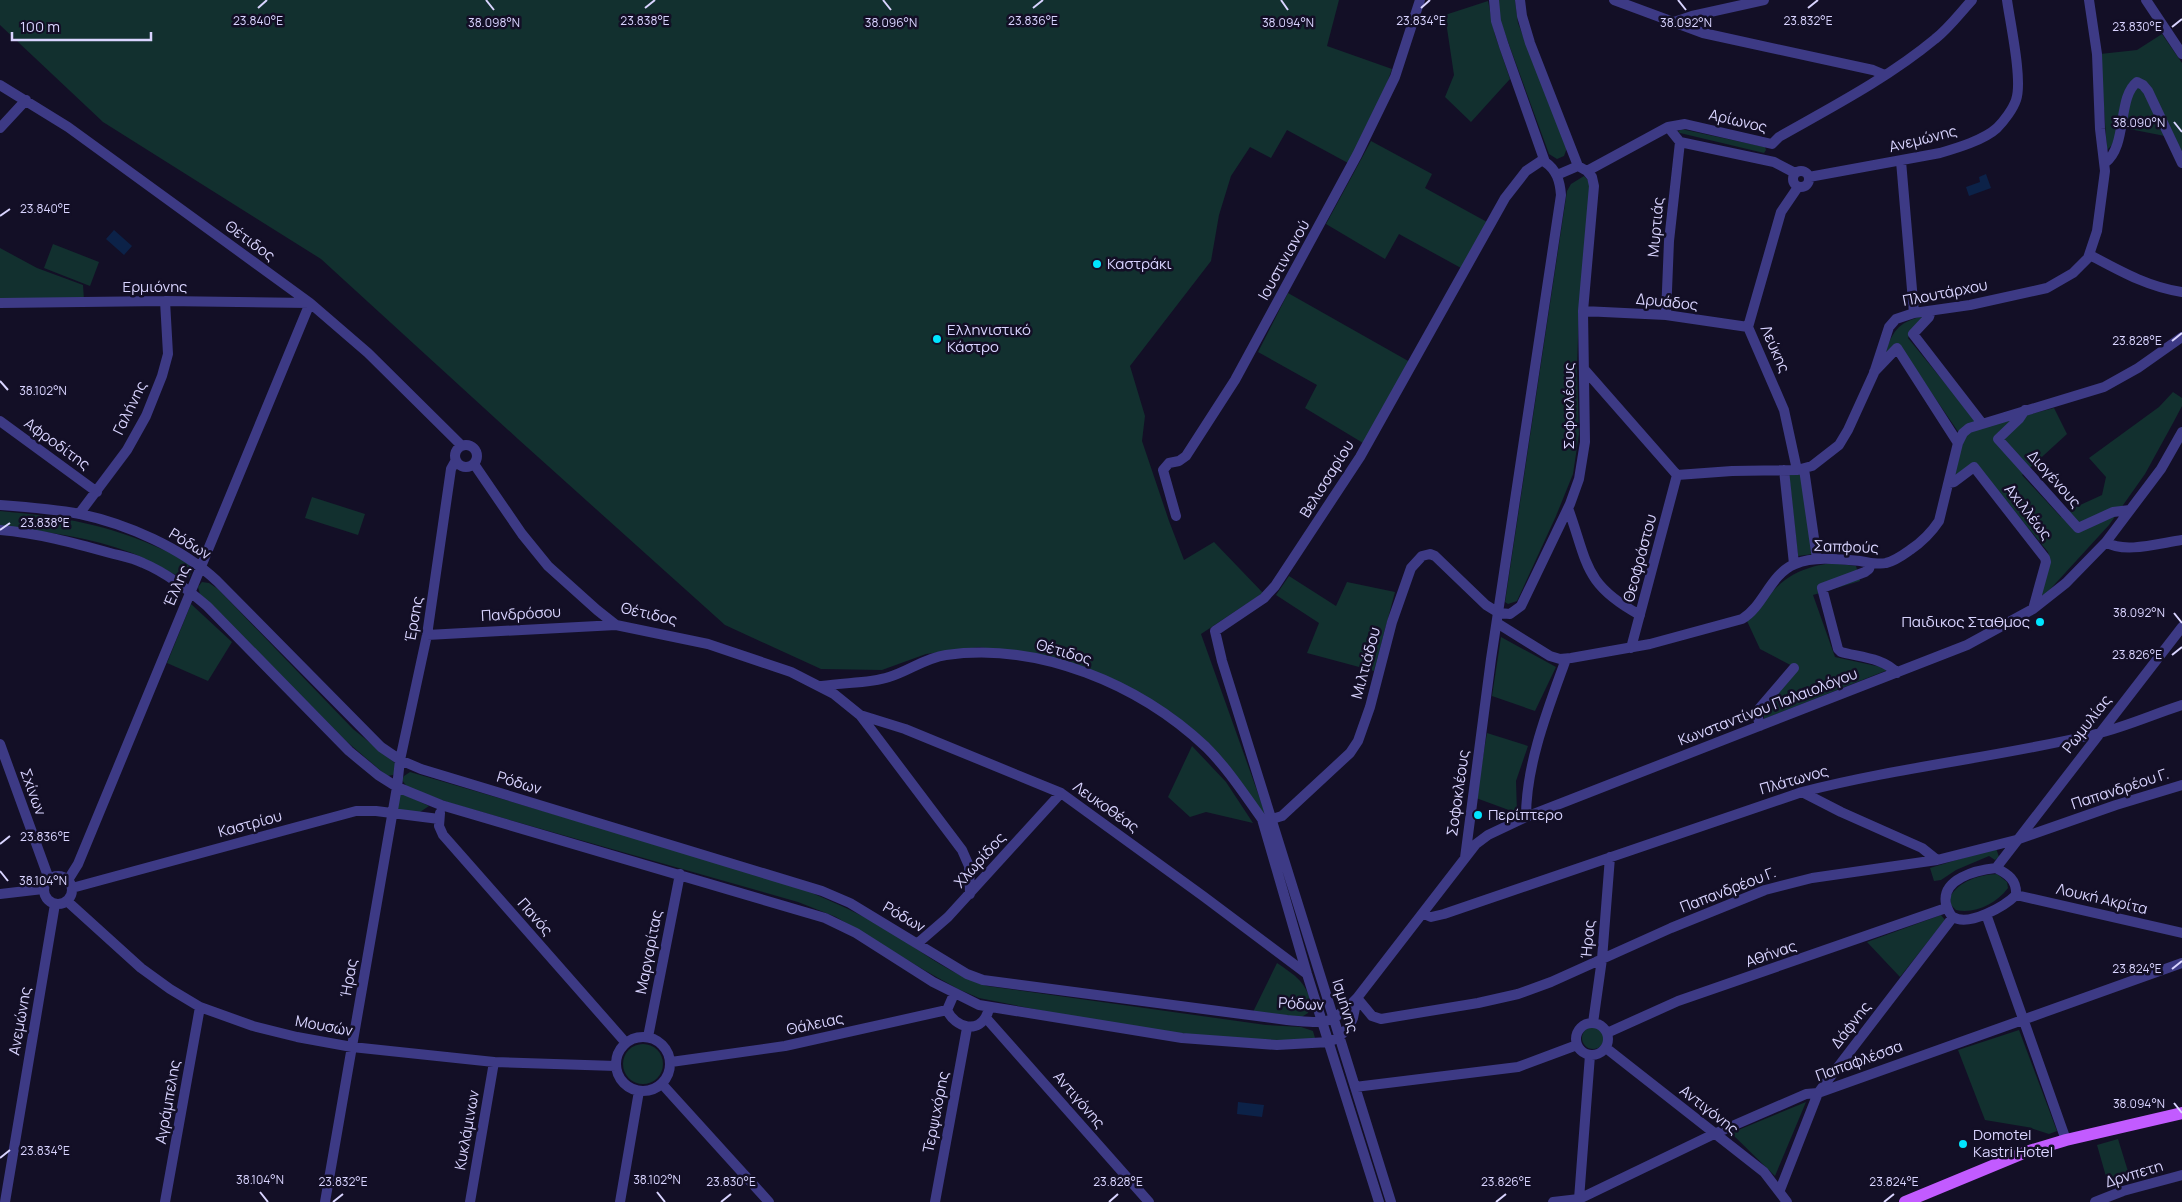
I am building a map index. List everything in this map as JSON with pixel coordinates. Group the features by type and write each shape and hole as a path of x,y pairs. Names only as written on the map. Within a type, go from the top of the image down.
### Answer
{"main road":[{"path":"1905,1202 2026,1152 2066,1140 2182,1113"}],"street":[{"name":"Ιουστινιανού","path":"1176,516 1163,477 1163,470 1169,463 1179,461 1186,456 1235,380 1286,288 1385,100 1412,30 1420,0"},
{"path":"1494,0 1496,21 1545,162 1557,176 1583,168"},
{"name":"Σοφοκλέους","path":"1498,618 1510,614 1521,606 1580,479 1585,449 1583,311 1594,198 1593,181 1583,168 1530,43 1522,16 1520,0"},
{"path":"1614,0 1703,33 1872,70 1885,75"},
{"path":"1674,22 1692,16 1764,0"},
{"name":"Αρίωνος","path":"1583,168 1668,127 1685,124 1772,144 1779,137 1885,75 1934,40 1972,0"},
{"name":"Ανεμώνης","path":"1810,177 1940,153 1972,141 1996,129 2011,110 2018,93 2016,60 2007,0"},
{"name":"Πλουτάρχου","path":"1677,475 1801,469 1827,456 1839,446 1848,430 1874,373 1889,327 1896,319 1914,313 1970,305 2054,286 2073,273 2090,255 2097,231 2105,182 2105,164 2100,129 2097,54 2089,0"},
{"path":"2146,0 2182,54"},
{"path":"2105,164 2114,156 2132,87 2137,82 2148,91 2182,163"},
{"name":"Θέτιδος","path":"0,85 68,127 310,303 368,352 462,446"},
{"path":"0,128 26,100"},
{"path":"1668,127 1680,142 1774,162 1795,172 1804,170 1810,177 1807,185 1798,187 1793,180 1795,172"},
{"name":"Μυρτιάς","path":"1666,315 1669,241 1680,142"},
{"path":"1772,144 1774,162"},
{"name":"Βελισσαρίου","path":"1267,819 1214,631 1264,598 1275,586 1360,457 1506,198 1529,168 1540,161 1545,162"},
{"path":"1901,161 1914,313"},
{"name":"Σοφοκλέους","path":"1465,859 1498,618 1561,195 1557,176"},
{"name":"Λεύκης","path":"1798,187 1781,212 1748,327 1784,410 1801,469 1817,559"},
{"path":"2090,255 2141,282 2162,289 2182,292"},
{"name":"Ερμιόνης","path":"0,303 165,301 310,303"},
{"name":"Γαλήνης","path":"79,514 127,450 146,416 162,376 168,354 165,301"},
{"name":"Έλλης","path":"70,884 310,303"},
{"name":"Δρυάδος","path":"1583,311 1666,315 1748,327"},
{"path":"1931,311 1929,317 1913,334 1981,422"},
{"path":"1958,443 1963,433 1981,422 2104,387 2119,380 2182,337"},
{"path":"1874,373 1897,348 1958,443"},
{"path":"1584,369 1677,475"},
{"name":"Διογένους","path":"2025,410 2019,419 1998,439 2078,528 2113,512 2130,510"},
{"name":"Αφροδίτης","path":"0,421 97,492"},
{"name":"Κωνσταντίνου Παλαιολόγου","path":"1357,998 1424,914 1476,844 1488,835 1526,817 1967,646 2033,609 2066,583 2106,542 2161,469 2182,432"},
{"name":"Σαπφούς","path":"1566,659 1631,648 1744,618 1779,576 1794,564 1817,559 1884,564 1893,561 1927,537 1939,520 1958,443"},
{"path":"462,446 469,446 474,450 477,456 474,464 470,466 460,464 456,454 462,446"},
{"name":"Έρσης","path":"400,760 427,635 451,469 460,464"},
{"name":"Θέτιδος","path":"474,464 522,534 548,566 597,610 616,624 708,644 792,672 822,686 860,715 962,850 969,866 970,894"},
{"name":"Αχιλλέως","path":"1949,483 1954,482 1974,468 2045,558 2046,562 2033,609"},
{"path":"1784,470 1794,564"},
{"name":"Θεοφράστου","path":"1631,648 1677,475"},
{"name":"Ρόδων","path":"0,505 79,514 138,533 168,547 202,567 361,728 400,760 420,770 822,891 850,903 968,974 983,980 1287,1020 1322,1022 1334,1020 1357,998"},
{"path":"1568,508 1586,564 1594,578 1614,600 1640,616"},
{"path":"0,530 56,538 143,562 190,592 349,751 378,775 397,787 441,805 825,918 856,933 954,994 979,1005 987,1012 1182,1038 1278,1045 1329,1042 1339,1037 1349,1027 1357,998"},
{"path":"2106,542 2114,547 2124,548 2182,540"},
{"name":"Μιλτιάδου","path":"1267,819 1282,816 1294,806 1350,753 1358,741 1370,706 1392,622 1413,563 1426,555 1435,556 1498,618"},
{"path":"1871,563 1866,572 1822,588 1838,649 1841,652 1884,662 1897,673"},
{"path":"1498,618 1550,656 1566,659 1548,708 1530,770 1526,796 1526,817"},
{"name":"Πανδρόσου","path":"427,635 616,624"},
{"name":"Ρωμυλίας","path":"1996,868 2182,627"},
{"name":"Θέτιδος","path":"822,686 880,679 935,657 964,653 1002,654 1046,661 1123,688 1174,720 1222,764 1236,780 1254,807 1267,819"},
{"path":"1760,726 1758,710 1794,668"},
{"name":"Πλάτωνος","path":"1424,914 1431,917 1444,914 1802,792 1832,784 1990,756 2098,734 2182,705"},
{"name":"Λευκοθέας","path":"860,715 905,729 1061,794 1307,974"},
{"name":"Σχίνων","path":"0,744 49,879"},
{"name":"Ήρας","path":"325,1202 397,787 400,760"},
{"name":"Παπανδρέου Γ.","path":"1357,998 1367,1012 1375,1017 1393,1018 1518,994 1671,928 1772,888 1812,878 1937,860 2016,840 2116,805 2182,785"},
{"path":"1802,792 1841,812 1922,848 1937,860"},
{"name":"Χλωρίδος","path":"918,943 948,917 1061,794"},
{"path":"439,819 441,805"},
{"name":"Καστρίου","path":"70,884 356,811 376,811 439,819"},
{"name":"Πανός","path":"439,819 439,826 443,835 626,1043"},
{"name":"Ισμήνης","path":"1267,819 1307,974 1379,1202"},
{"name":"Ισμήνης","path":"1267,819 1334,1020 1390,1202"},
{"name":"Ήρας","path":"1593,1023 1602,959 1610,856"},
{"path":"1996,868 2005,872 2013,879 2016,895 2000,907 1986,914 1961,919 1953,917 1946,908 1944,897 1949,886 1960,879 1984,869 1996,868"},
{"name":"Μαργαρίτας","path":"648,1036 680,874"},
{"path":"62,876 70,884 71,896 67,901 56,904 49,901 45,896 43,889 49,879 62,876"},
{"path":"0,894 43,889"},
{"name":"Λουκή Ακρίτα","path":"2016,895 2182,933"},
{"name":"Μουσών","path":"67,901 141,968 170,989 200,1007 252,1026 297,1038 352,1047 494,1062 616,1066"},
{"name":"Ανεμώνης","path":"5,1202 56,904"},
{"name":"Αθήνας","path":"1607,1033 1678,1001 1946,908"},
{"path":"1986,914 2066,1140"},
{"name":"Δάφνης","path":"1780,1190 1818,1093 1953,917"},
{"name":"Παπαφλέσσα","path":"1554,1202 1579,1200 1714,1134 1806,1094 1818,1093 2182,962"},
{"path":"954,994 947,1010 957,1023 967,1028 978,1026 987,1012"},
{"name":"Αγράμπελης","path":"165,1202 200,1007"},
{"name":"Θάλειας","path":"671,1062 785,1046 947,1010"},
{"name":"Αντιγόνης","path":"987,1012 1149,1202"},
{"path":"1593,1023 1602,1026 1607,1033 1608,1043 1606,1048 1599,1054 1590,1055 1580,1050 1577,1045 1579,1030 1588,1024 1593,1023"},
{"name":"Τερψιχόρης","path":"935,1202 967,1028"},
{"path":"648,1036 659,1041 668,1050 671,1062 669,1074 662,1084 647,1091 639,1091 628,1086 620,1077 616,1066 618,1053 626,1043 636,1037 648,1036"},
{"path":"1355,1087 1518,1067 1577,1045"},
{"name":"Αντιγόνης","path":"1606,1048 1764,1172 1780,1190 1787,1202"},
{"path":"1579,1200 1590,1055"},
{"name":"Κυκλάμινων","path":"470,1202 494,1062"},
{"path":"662,1084 769,1202"},
{"path":"620,1202 639,1091"},
{"name":"Δρνπετη","path":"2095,1202 2123,1191 2182,1175"},
{"path":"2123,1191 2128,1202"}],"green space":[{"path":"0,0 1339,0 1327,46 1392,69 1382,97 1348,163 1287,130 1271,158 1250,147 1231,176 1219,215 1211,261 1130,366 1145,416 1142,441 1184,560 1214,542 1263,593 1201,634 1265,813 1259,813 1210,744 1171,712 1142,695 1068,663 980,647 926,654 882,670 821,669 725,625 321,259 103,122 0,25"},
{"path":"1498,0 1515,0 1518,23 1567,148 1564,156 1557,159 1549,154 1500,20"},
{"path":"1488,1 1495,35 1510,79 1471,122 1445,97 1454,75 1445,15"},
{"path":"2162,34 2182,63 2182,154 2165,136 2124,128 2107,150 2100,54 2137,50"},
{"path":"1681,129 1765,147 1766,150 1764,153 1678,132"},
{"path":"1371,141 1432,174 1425,188 1487,222 1461,268 1399,234 1385,259 1326,224"},
{"path":"1584,176 1591,183 1579,309 1577,367 1579,434 1573,474 1517,601 1508,604 1505,602 1567,191 1571,184"},
{"path":"53,244 99,262 90,286 44,268"},
{"path":"0,248 37,268 83,285 84,300 0,300"},
{"path":"1288,293 1410,362 1363,443 1305,408 1317,385 1258,352"},
{"path":"1923,316 1908,338 1981,427 2054,408 2067,434 2022,475 2061,517 2067,511 2102,495 2106,477 2089,458 2159,407 2173,392 2182,398 2182,406 2145,474 2109,525 2044,596 2040,595 2050,560 2048,552 1977,466 1954,478 1959,433 1898,344 1883,356 1893,334 1901,325"},
{"path":"1803,473 1813,554 1798,556 1789,475"},
{"path":"312,497 365,514 358,535 305,518"},
{"path":"0,511 65,519 124,534 185,560 191,572 189,578 184,579 139,556 116,547 50,533 0,527"},
{"path":"1831,563 1856,566 1860,581 1813,595 1835,657 1890,669 1764,719 1764,710 1798,669 1760,649 1747,621 1782,582 1802,570"},
{"path":"1289,576 1336,606 1347,582 1395,592 1374,671 1307,653 1319,623 1276,595"},
{"path":"202,582 209,583 218,589 353,729 395,763 396,769 393,775 387,776 346,741 200,594 198,587"},
{"path":"191,604 232,642 208,681 167,663"},
{"path":"1501,637 1556,667 1535,711 1492,696"},
{"path":"1487,733 1528,746 1516,781 1517,813 1476,798"},
{"path":"1192,746 1226,782 1253,823 1206,812 1190,817 1168,797"},
{"path":"410,772 788,883 870,920 959,975 987,986 1266,1025 1301,1027 1313,1031 1315,1038 1311,1041 1221,1038 1177,1033 1064,1015 979,998 958,989 924,970 836,917 798,902 450,803 407,787 402,780"},
{"path":"399,792 429,806 417,814 396,810"},
{"path":"1996,848 1999,857 1995,860 1989,856 1956,870 1941,880 1934,881 1930,868"},
{"path":"1997,874 2007,882 2008,888 1997,899 1985,906 1970,911 1956,910 1951,905 1950,897 1964,883 1977,877"},
{"path":"1941,915 1945,920 1900,977 1867,942"},
{"path":"1277,963 1303,984 1309,996 1312,1004 1308,1013 1300,1018 1253,1012"},
{"path":"1593,1027 1601,1030 1604,1038 1601,1046 1593,1049 1585,1046 1582,1038 1585,1030"},
{"path":"2019,1030 2057,1131 2049,1134 2027,1127 1985,1120 1958,1050"},
{"path":"643,1044 657,1050 663,1064 657,1078 643,1084 629,1078 623,1064 629,1050"},
{"path":"1806,1102 1775,1176 1731,1133"},
{"path":"2118,1139 2131,1181 2109,1187 2097,1145"}],"water":[{"path":"1986,174 1991,188 1969,196 1966,187 1980,182 1979,177"},
{"path":"114,230 132,246 124,255 106,239"},
{"path":"1238,1102 1264,1105 1262,1117 1237,1114"}],"place":[{"name":"Καστράκι","path":"1097,264"},
{"name":"Ελληνιστικό Κάστρο","path":"937,339"},
{"name":"Παιδικος Σταθμος","path":"2040,622"},
{"name":"Περίπτερο","path":"1478,815"},
{"name":"Domotel Kastri Hotel","path":"1963,1144"}]}
